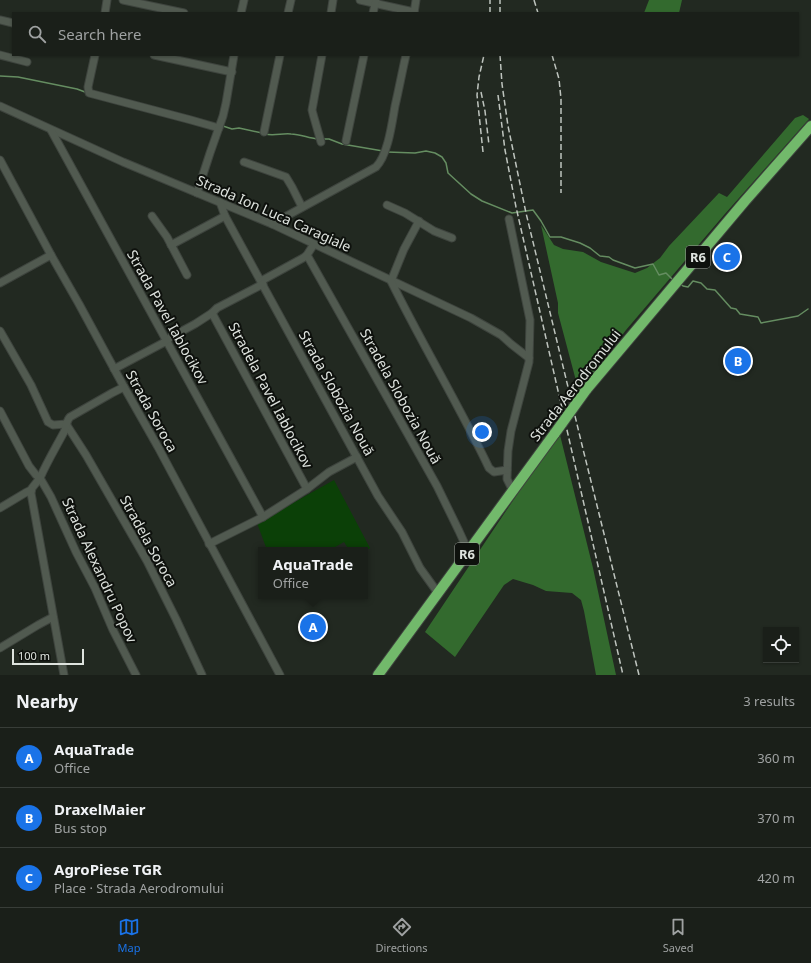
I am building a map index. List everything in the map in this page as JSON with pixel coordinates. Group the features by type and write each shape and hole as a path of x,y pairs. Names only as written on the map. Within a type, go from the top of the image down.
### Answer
{"highway":[{"name":"Strada Aerodromului","path":"378,675 586,390 745,201 811,126"}],"street":[{"path":"104,12 107,0"},
{"path":"123,0 179,12"},
{"path":"241,12 244,0"},
{"path":"288,12 291,0"},
{"path":"331,12 333,0"},
{"path":"360,0 376,2 414,12 416,0"},
{"path":"373,12 376,2"},
{"path":"0,20 12,23"},
{"path":"0,55 27,62"},
{"path":"95,56 89,80 89,93 219,128"},
{"path":"159,56 232,72"},
{"path":"197,193 226,103 234,56"},
{"path":"264,132 280,56"},
{"path":"321,142 312,110 322,56"},
{"path":"346,141 364,56"},
{"path":"272,224 340,188 378,165 385,151 389,137 406,56"},
{"name":"Strada Ion Luca Caragiale","path":"0,106 123,162 272,224 471,318 501,335 529,358"},
{"name":"Strada Pavel Iablocikov","path":"51,130 263,517"},
{"name":"Strada Soroca","path":"0,160 158,447 280,675"},
{"path":"244,162 286,177 302,207"},
{"name":"Strada Slobozia Nouă","path":"220,202 225,216 385,508 402,532 420,568 438,593"},
{"path":"387,205 405,213 434,231 452,238"},
{"path":"152,216 171,244 187,275"},
{"path":"171,244 225,216"},
{"path":"509,219 530,320 528,367 511,431 508,451 507,479 512,491"},
{"path":"419,221 404,249 391,281 489,468 494,472 507,470"},
{"path":"114,369 167,341 212,313 217,308 262,283 307,255 314,244"},
{"path":"0,283 52,255"},
{"name":"Stradela Slobozia Nouă","path":"307,255 437,486 459,531 467,553"},
{"name":"Stradela Pavel Iablocikov","path":"212,313 307,489"},
{"path":"0,331 31,385 48,422 53,425 66,424"},
{"path":"0,508 31,490 40,478 64,431 66,424 75,413 112,392 124,387"},
{"name":"Strada Alexandru Popov","path":"0,411 29,466 40,478 51,497 136,675"},
{"name":"Stradela Sorocа","path":"66,424 86,455 147,561 202,675"},
{"path":"209,544 263,517 307,489 329,472 357,457"},
{"path":"31,490 64,675"},
{"path":"0,648 53,617"}],"green space":[{"path":"649,0 682,0 679,12 644,12"},
{"path":"803,115 809,119 724,215 626,330 579,392 558,313 558,303 541,225 554,245 563,249 583,252 601,262 635,273 647,268 660,258 669,246 719,193 727,197 795,118"},
{"path":"560,435 593,568 616,675 596,675 581,600 572,593 546,591 513,579 504,585 455,657 425,632 520,490"},
{"path":"334,480 370,548 368,549 368,547 347,547 344,542 335,547 266,547 257,523"}],"waterway":[{"path":"0,76 18,77 85,92"},
{"path":"223,126 232,129 239,128 262,133"},
{"path":"265,134 294,134 317,139"},
{"path":"323,139 383,151"},
{"path":"387,152 415,153 426,151 435,153 442,157 446,163 448,173 471,194 482,201 512,213 533,210 550,237 561,237 580,243 590,248 600,256 609,257 613,260 635,268 653,264 659,275 666,273 673,280"},
{"path":"680,284 688,287 693,281 701,283 707,289 715,290 731,308 736,309 740,314 758,317 761,323 798,316 808,309"}],"railway":[{"path":"490,0 490,12"},
{"path":"500,0 500,12"},
{"path":"534,0 538,12"},
{"path":"483,152 477,95 484,56"},
{"path":"500,56 502,84 508,126 526,213 639,675"},
{"path":"552,56 559,79 561,99 561,193"},
{"path":"481,92 489,145"},
{"path":"498,95 505,150 516,207 623,675"}],"place":[{"name":"AgroPiese TGR","path":"727,257"},
{"name":"DraxelMaier","path":"738,361"},
{"name":"AquaTrade","path":"313,627"}]}
